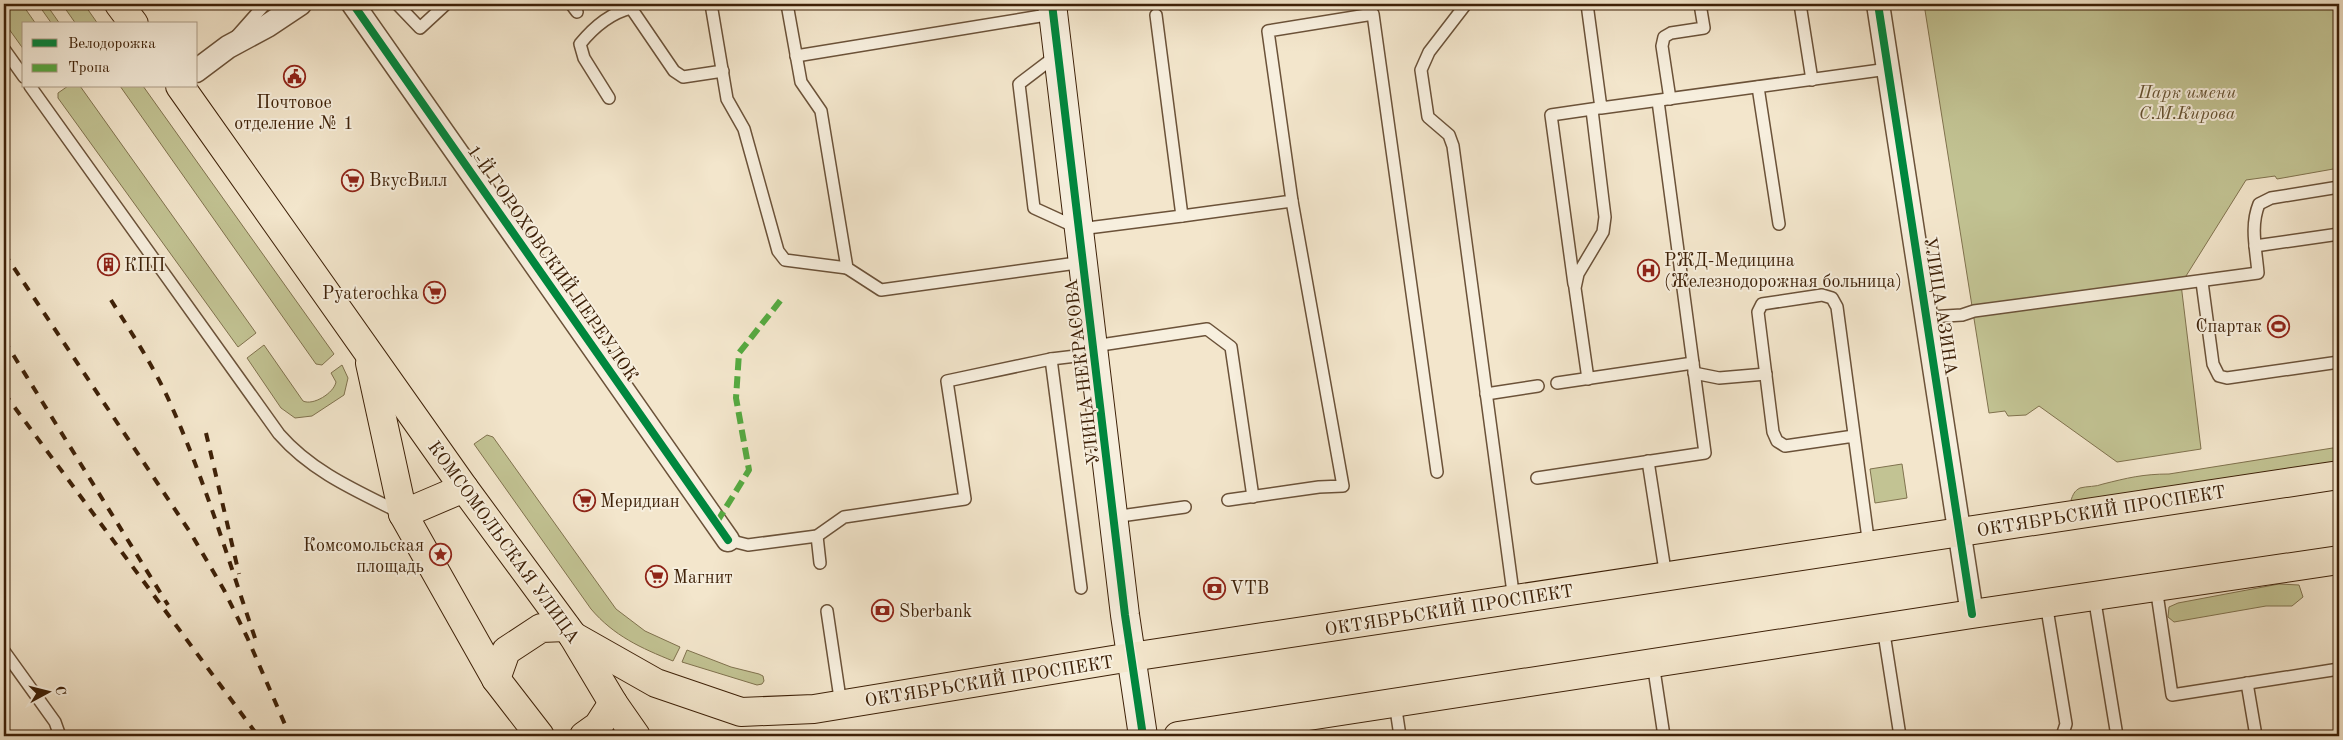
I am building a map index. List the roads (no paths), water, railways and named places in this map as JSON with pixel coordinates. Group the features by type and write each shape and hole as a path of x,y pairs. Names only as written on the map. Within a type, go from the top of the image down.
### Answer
{"main road":[{"path":"119,4 132,22"},
{"name":"КОМСОМОЛЬСКАЯ УЛИЦА","path":"181,88 464,488 569,632 636,736"},
{"name":"КОМСОМОЛЬСКАЯ УЛИЦА","path":"368,352 403,514 496,679 540,736"},
{"name":"ОКТЯБРЬСКИЙ ПРОСПЕКТ","path":"569,632 656,683 742,712 814,709 1131,658 2339,475"},
{"path":"403,514 464,488"},
{"path":"1178,736 1883,627 2339,560"},
{"path":"496,679 506,651 541,628 569,632"},
{"path":"584,736 598,726 613,703"}],"street":[{"path":"198,70 228,47 267,26 300,4"},
{"name":"1-Й ГОРОХОВСКИЙ ПЕРЕУЛОК","path":"353,4 728,540"},
{"name":"УЛИЦА АЗИНА","path":"1878,4 1928,317 1972,614"},
{"name":"УЛИЦА НЕКРАСОВА","path":"1053,9 1131,658 1144,736"}],"lane":[{"path":"228,47 249,20 265,4"},
{"path":"397,4 420,28 446,4"},
{"path":"712,4 728,99 744,130 778,251 785,260 847,268 882,290 1084,262"},
{"path":"787,4 801,82 821,111 847,268"},
{"path":"1466,4 1429,52 1421,70 1428,117 1448,135 1453,146 1514,600"},
{"path":"1575,288 1578,274 1603,232 1605,217 1587,4"},
{"path":"1670,99 1662,46 1664,37 1671,33 1704,28 1700,4"},
{"path":"1800,4 1812,80"},
{"path":"609,98 584,58 580,44 590,32 620,11 631,8 674,71 683,76 723,71"},
{"path":"796,56 1053,9"},
{"path":"1156,14 1182,216"},
{"path":"1228,500 1320,487 1343,486 1292,201 1268,31 1373,14 1437,472"},
{"path":"4,49 22,74"},
{"path":"1058,54 1019,84 1034,208 1080,229 1292,201"},
{"path":"1588,379 1551,115 1888,69"},
{"path":"1758,87 1779,224"},
{"path":"31,88 290,447 323,474 403,514"},
{"path":"1537,478 1705,453 1658,100"},
{"path":"1928,317 1962,315 1974,311 2258,273 2254,216 2259,204 2271,198 2339,187"},
{"path":"2255,246 2339,234"},
{"path":"2202,282 2213,364 2219,376 2226,378 2339,362"},
{"path":"1854,436 1785,446 1777,442 1773,432 1758,312 1762,304 1822,295 1832,298 1837,306 1869,546"},
{"path":"728,540 748,545 816,536 844,517 965,499 947,381 1094,350 1208,329 1231,347 1253,497"},
{"path":"1052,359 1080,588"},
{"path":"1557,383 1693,368 1707,377 1719,378 1766,374"},
{"path":"1486,394 1538,386"},
{"path":"1648,462 1666,577"},
{"path":"1114,517 1185,507"},
{"path":"816,536 820,563"},
{"path":"2156,587 2172,695 2339,669"},
{"path":"2094,596 2117,736"},
{"path":"2046,603 2066,724 2062,736"},
{"path":"827,611 842,705"},
{"path":"1883,627 1900,736"},
{"path":"4,651 54,722 60,736"},
{"path":"1653,663 1664,736"},
{"path":"2247,683 2256,736"},
{"path":"1395,703 1400,736"}],"railway":[{"path":"4,253 190,532 224,590 247,637 290,736"},
{"path":"111,300 143,351 171,405 195,463 256,641"},
{"path":"4,340 168,605"},
{"path":"4,393 258,736"},
{"path":"206,433 239,574"}],"place":[{"name":"Почтовое отделение № 1","path":"294,77"},
{"name":"ВкусВилл","path":"353,180"},
{"name":"КПП","path":"108,265"},
{"name":"РЖД-Медицина (Железнодорожная больница)","path":"1648,270"},
{"name":"Pyaterochka","path":"435,293"},
{"name":"Спартак","path":"2278,326"},
{"name":"Меридиан","path":"584,501"},
{"name":"Комсомольская площадь","path":"440,555"},
{"name":"Магнит","path":"657,577"},
{"name":"VTB","path":"1214,588"},
{"name":"Sberbank","path":"883,611"}],"park label":[{"name":"Парк имени С.М.Кирова","path":"2187,102"}]}
